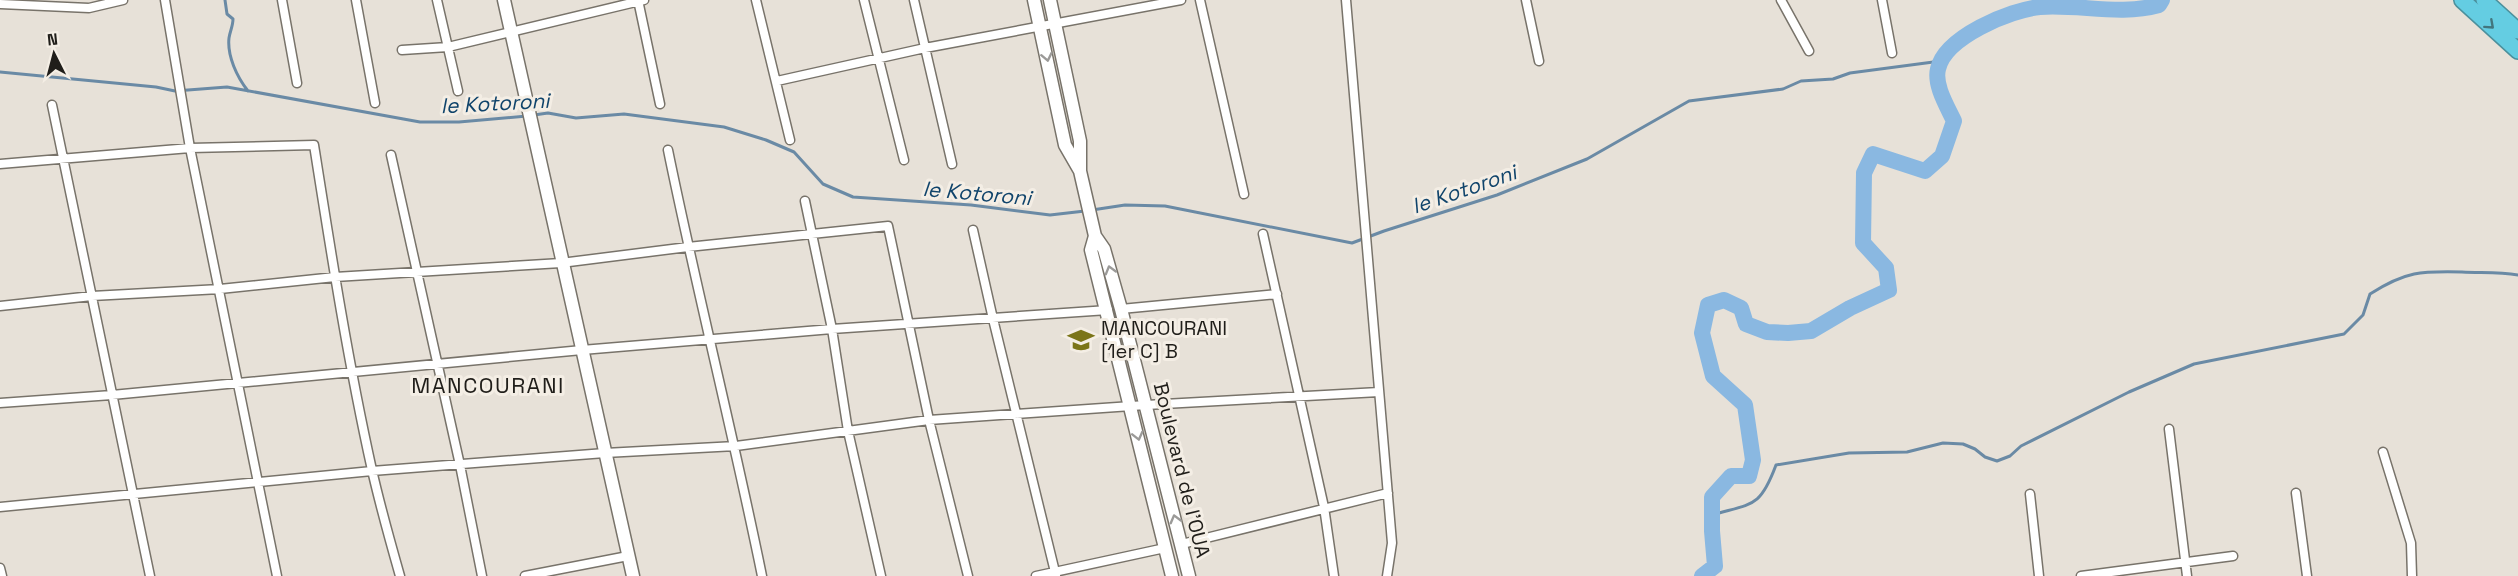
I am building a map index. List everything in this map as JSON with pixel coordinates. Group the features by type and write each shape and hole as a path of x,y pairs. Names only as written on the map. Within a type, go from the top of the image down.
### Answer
{"highway":[{"path":"2462,0 2518,51"},
{"path":"2484,0 2518,31"}],"main road":[{"path":"504,0 520,81 633,576"},
{"path":"1034,0 1065,145 1080,171"},
{"path":"1050,0 1080,141 1080,171 1095,236 1092,250 1172,576"},
{"name":"Boulevard de l'OUA","path":"1095,236 1104,249 1121,309 1189,576"}],"street":[{"path":"0,4 88,4 123,0"},
{"path":"165,0 190,148 277,576"},
{"path":"282,0 297,83"},
{"path":"356,0 375,103"},
{"path":"437,0 458,91"},
{"path":"402,50 448,47 640,0 660,104"},
{"path":"756,0 790,140"},
{"path":"864,0 904,160"},
{"path":"914,0 952,164"},
{"path":"777,81 925,48 1182,0"},
{"path":"1200,0 1244,194"},
{"path":"1346,0 1392,543 1387,576"},
{"path":"1526,0 1539,61"},
{"path":"1781,0 1809,51"},
{"path":"1882,0 1892,53"},
{"path":"52,105 150,576"},
{"path":"0,164 190,148 314,145 352,372 372,471 399,576"},
{"path":"668,150 708,340 736,446 762,576"},
{"path":"391,155 460,465 482,576"},
{"path":"805,201 832,329 848,431 880,576"},
{"path":"0,306 92,296 220,289 335,277 561,263 888,226 929,420 968,576"},
{"path":"973,230 1055,574"},
{"path":"1263,234 1324,507 1334,576"},
{"path":"1121,309 1277,294"},
{"path":"0,403 112,395 582,350 832,329 1108,310"},
{"path":"0,507 372,471 605,453 736,446 929,420 1379,392"},
{"path":"2169,429 2187,576"},
{"path":"2383,452 2411,543 2412,576"},
{"path":"1182,544 1388,493"},
{"path":"2296,493 2307,576"},
{"path":"2030,494 2039,576"},
{"path":"1036,576 1055,574 1165,548"},
{"path":"525,576 628,556"},
{"path":"2081,576 2233,556"},
{"path":"0,568 2,576"}],"waterway":[{"path":"225,0 227,14 233,19 229,38 231,59 248,91"},
{"path":"1702,576 1715,566 1712,497 1731,476 1749,476 1753,460 1745,405 1713,376 1702,333 1708,305 1724,300 1741,308 1746,324 1767,332 1788,333 1811,331 1850,308 1889,290 1886,268 1863,243 1864,173 1873,154 1925,171 1942,156 1954,121 1942,95 1937,75 1943,57 1953,46 1980,27 2027,9 2055,7 2130,10 2159,5 2162,0"},
{"name":"le Kotoroni","path":"1092,210 1125,205 1165,206 1352,243 1497,195 1587,159 1689,101 1783,89 1801,81 1833,79 1850,73 1941,61"},
{"name":"le Kotoroni","path":"0,72 156,87 175,91 227,87 420,122 459,122 527,116"},
{"name":"le Kotoroni","path":"534,115 548,113 576,118 624,114 724,127 766,140 794,152 823,184 853,197 971,205 1050,215 1085,211"},
{"path":"1712,515 1746,505 1760,497 1776,465 1849,453 1907,452 1943,443 1963,444 1997,461 2010,456 2021,446 2129,392 2194,364 2344,334 2363,315 2370,294 2383,286 2414,274 2435,272 2518,275"}],"place":[{"name":"MANCOURANI [1er C] B","path":"1081,340"}],"district":[{"name":"MANCOURANI","path":"488,385"}]}
